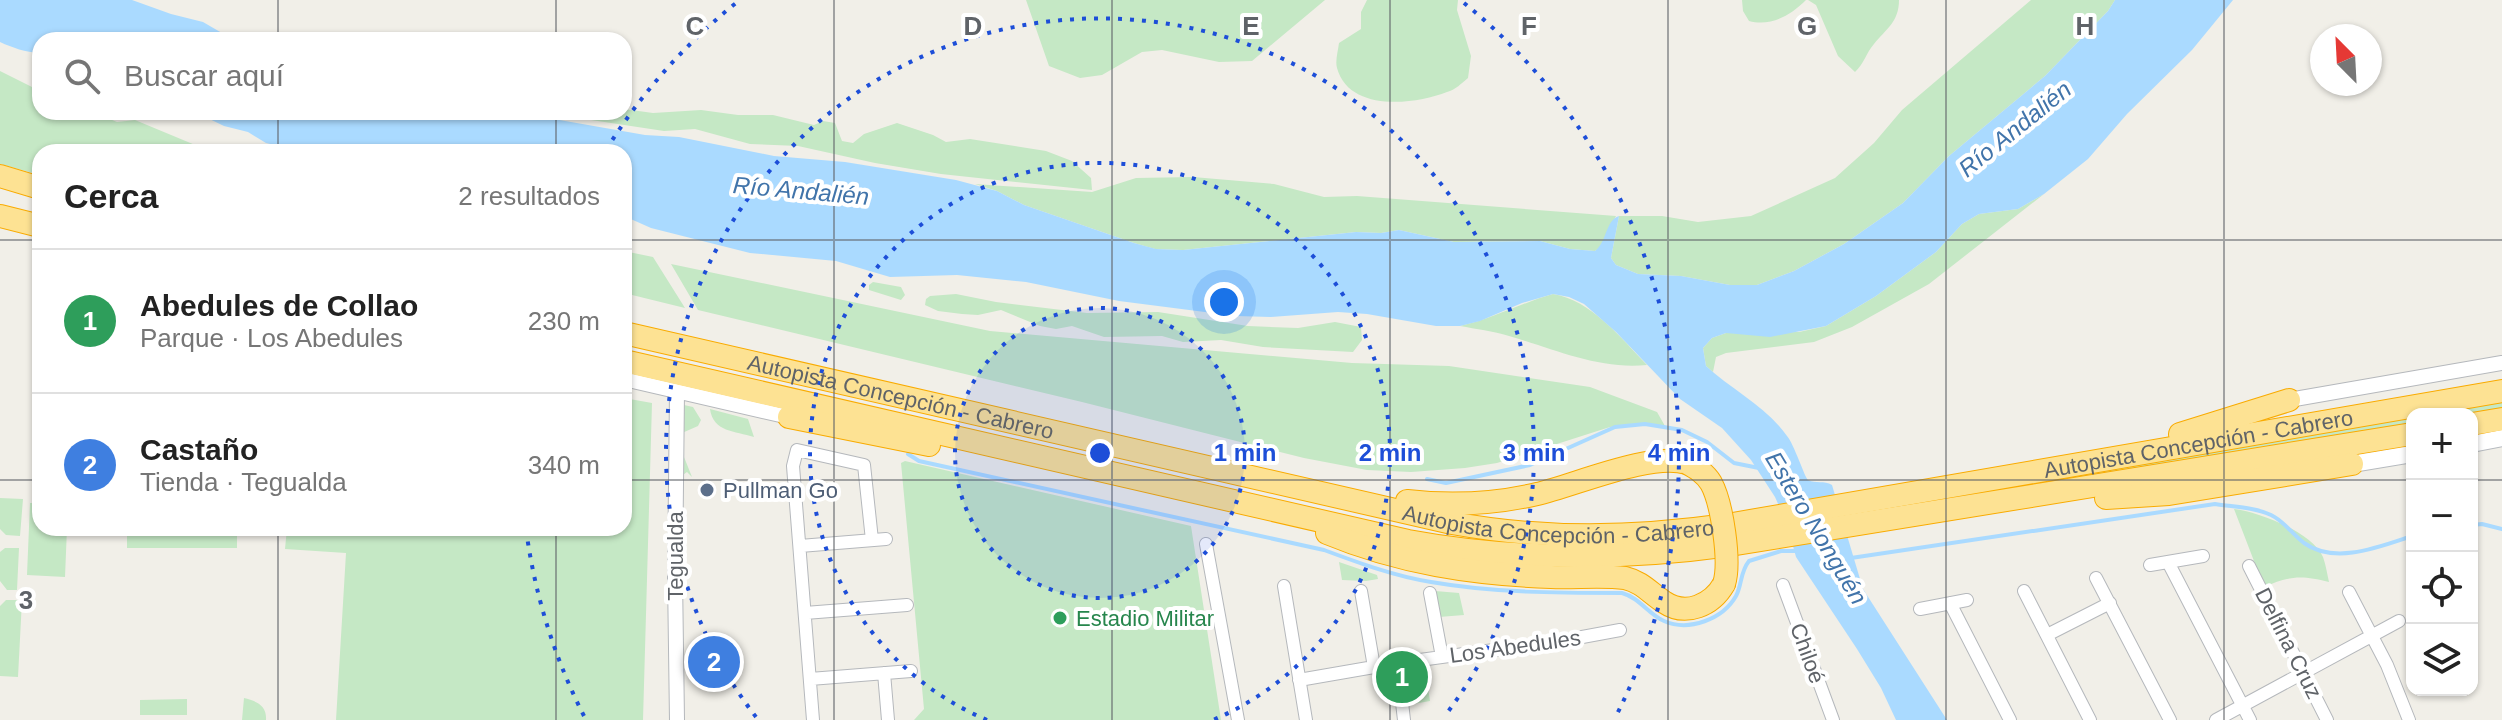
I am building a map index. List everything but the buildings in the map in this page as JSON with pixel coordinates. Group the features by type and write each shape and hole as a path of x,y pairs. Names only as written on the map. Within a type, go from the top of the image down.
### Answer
{"highway":[{"path":"0,176 32,186"},
{"path":"0,190 32,197"},
{"path":"0,216 32,224"},
{"path":"0,227 32,232"},
{"name":"Autopista Concepción - Cabrero","path":"632,335 1452,523 1545,536 1758,530"},
{"name":"Autopista Concepción - Cabrero","path":"632,363 1408,541 1526,556 1646,555 1758,530 1852,515 2096,461 2502,391"},
{"path":"2096,461 2289,400"},
{"path":"789,417 996,457 1090,468"},
{"path":"2478,423 2502,419"},
{"name":"Autopista Concepción - Cabrero","path":"1852,515 2004,502 2406,435"},
{"path":"1267,508 1401,560 1494,574 1625,578 1639,583 1662,601 1679,608 1697,607 1714,599 1724,584 1728,566 1715,492 1707,478 1687,463 1670,459 1653,461 1534,495 1485,502 1424,503 1330,495"},
{"path":"2004,502 2169,494 2352,464"}],"main road":[{"path":"2478,443 2502,438"},
{"path":"2352,464 2406,455"}],"street":[{"path":"2289,400 2502,363"},
{"path":"632,381 789,417"},
{"name":"Tegualda","path":"677,392 677,720"},
{"path":"813,720 793,466 797,450 864,465 872,540"},
{"path":"800,546 886,539"},
{"path":"1206,544 1238,720"},
{"path":"2150,565 2203,556"},
{"path":"2168,562 2250,720"},
{"name":"Delfina Cruz","path":"2249,566 2327,720"},
{"path":"2096,578 2170,720"},
{"name":"Chiloé","path":"1783,585 1833,720"},
{"path":"1284,586 1306,720"},
{"path":"1361,591 1374,667"},
{"path":"2024,591 2090,720"},
{"path":"2349,592 2373,635 2409,720"},
{"path":"1430,593 1442,657"},
{"path":"1920,609 1967,600"},
{"path":"1950,603 2010,720"},
{"path":"2047,635 2110,603"},
{"path":"805,613 907,605"},
{"path":"2216,720 2399,621"},
{"name":"Los Abedules","path":"1412,666 1420,660 1620,630"},
{"path":"1299,680 1374,667 1388,668 1400,662 1412,666 1416,672 1416,684 1412,690 1401,694 1393,692 1386,683 1388,668"},
{"path":"810,679 911,671"},
{"path":"884,673 888,720"},
{"path":"1401,694 1404,720"}],"green space":[{"path":"1026,0 1325,0 1252,61 1219,62 1162,50 1142,52 1102,75 1080,78 1049,66"},
{"path":"1367,0 1458,0 1457,10 1471,56 1468,78 1450,91 1418,100 1384,101 1355,92 1344,82 1336,62 1339,43 1361,29 1361,12"},
{"path":"1742,0 1806,0 1780,18 1757,22 1749,21 1743,11"},
{"path":"1808,0 1899,0 1894,20 1855,72 1838,56 1816,5"},
{"path":"2031,0 2115,0 2045,76 1949,156 1903,203 1844,244 1794,271 1757,285 1730,285 1681,276 1638,274 1616,265 1611,258 1619,216 1662,216 1698,222 1751,216 1835,178 1874,143 1902,110"},
{"path":"0,71 32,87 32,120 135,120 193,144 32,144 32,173 0,164"},
{"path":"632,110 653,113 701,110 738,115 773,115 814,125 823,121 835,123 842,141 853,143 864,134 897,123 946,142 970,139 1046,151 1072,161 1091,178 1092,190 941,174 798,146 750,144 695,129 664,131 591,120 632,120"},
{"path":"1193,177 1274,184 1324,197 1357,196 1616,216 1601,247 1595,251 1570,249 1540,241 1454,242 1399,230 1183,250 1155,249 1024,205 975,184 1092,192 1136,178"},
{"path":"2044,194 1929,284 1852,327 1814,342 1726,353 1716,357 1713,372 1706,366 1703,348 1712,338 1726,333 1799,332 1826,326 1876,296 1936,252 1962,224 1979,214 2018,209"},
{"path":"632,253 653,257 685,308 632,295"},
{"path":"671,264 990,331 1352,363 1449,366 1590,387 1657,412 1665,426 1610,427 1497,463 1465,468 1411,472 1367,470 1304,458 698,310"},
{"path":"873,282 901,287 905,295 901,300 869,290"},
{"path":"956,294 1087,313 1158,312 1248,326 1298,328 1335,322 1361,327 1362,340 1353,352 1263,347 1221,340 1183,342 1162,336 1104,337 1072,326 1056,329 1040,326 1001,310 978,315 962,314 938,311 925,305 930,296"},
{"path":"1553,294 1593,312 1647,365 1594,361 1503,334 1460,326"},
{"path":"632,399 652,403 643,720 336,720 346,553 285,549 286,536 632,536"},
{"path":"2502,402 2502,411 2478,412 2478,408 2466,408"},
{"path":"684,405 693,407 701,420 698,426 682,433 682,452 692,477 687,472 680,477 679,410"},
{"path":"710,409 748,419 754,437 720,426"},
{"path":"2406,418 2406,428 1918,507 2117,467"},
{"name":"Estadio Militar","path":"905,461 1191,526 1221,720 914,720 924,709 901,463"},
{"path":"0,498 23,499 20,536 6,535 0,529"},
{"path":"32,503 32,536 67,536 65,577 27,575"},
{"path":"2234,509 2270,519 2308,539 2323,557 2329,582 2296,578 2264,587"},
{"path":"127,536 237,536 237,548 127,548"},
{"path":"5,548 19,548 17,590 7,590 0,581 0,552"},
{"path":"1339,562 1377,575 1378,579 1342,580"},
{"path":"1435,591 1459,593 1464,615 1439,617"},
{"path":"6,600 22,600 18,677 0,676 0,606"},
{"path":"1398,668 1406,668 1412,678 1406,688 1398,688 1392,682 1392,674"},
{"path":"1425,668 1430,701 1408,705 1407,700 1420,688 1421,670"},
{"path":"244,698 263,707 266,720 242,720"},
{"path":"187,699 187,715 140,715 140,700"}],"water":[{"path":"0,0 132,0 203,22 220,32 32,32 32,52 0,42"},
{"path":"2115,0 2233,0 2192,50 2127,114 2088,159 2044,194 2018,209 1979,214 1962,224 1936,252 1876,296 1826,326 1770,337 1726,333 1712,338 1703,348 1706,366 1779,425 1790,440 1808,480 1832,485 1863,589 1947,720 1896,720 1881,688 1796,557 1787,524 1775,497 1751,460 1722,428 1680,399 1616,332 1584,304 1569,297 1553,294 1480,321 1460,326 1436,326 1338,312 1236,316 1119,301 1026,282 957,275 890,277 836,261 750,253 651,228 632,220 632,144 270,144 248,132 212,120 560,120 645,135 679,137 774,156 845,162 956,180 997,191 1024,205 1156,249 1183,250 1399,230 1454,242 1540,241 1570,249 1595,251 1611,222 1619,216 1611,258 1616,265 1638,274 1681,276 1730,285 1757,285 1794,271 1844,244 1903,203 1949,156 2045,76"}],"waterway":[{"name":"Estero Nonguén","path":"1427,479 1446,483 1530,465 1615,427 1645,424 1682,430 1707,442 1734,463 1759,468"},
{"name":"Estero Nonguén","path":"908,454 919,461 1324,550 1417,579 1502,590 1622,593 1634,598 1658,618 1674,624 1694,624 1723,611 1736,596 1749,561 1781,551 1799,551"},
{"name":"Estero Nonguén","path":"1851,558 2215,504 2271,515 2304,543 2329,553 2357,552 2406,538"},
{"path":"2478,524 2502,529"}],"place":[{"name":"Pullman Go","path":"707,490"},
{"name":"Estadio Militar","path":"1060,618"},
{"name":"Castaño","path":"714,662"},
{"name":"Abedules de Collao","path":"1402,677"}],"water label":[{"name":"Río Andalién","path":"2015,129"},
{"name":"Río Andalién","path":"801,191"}]}
